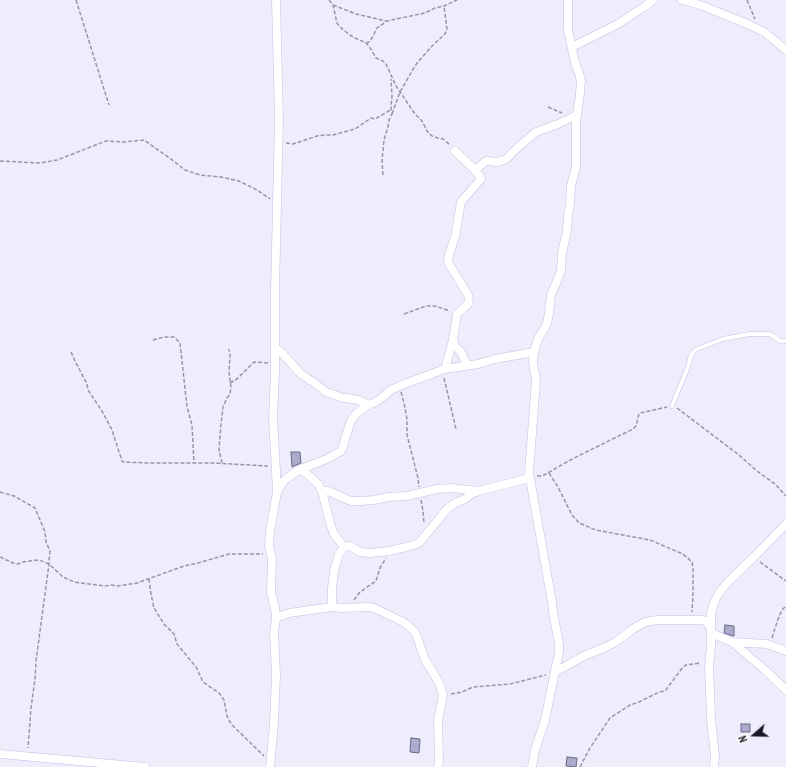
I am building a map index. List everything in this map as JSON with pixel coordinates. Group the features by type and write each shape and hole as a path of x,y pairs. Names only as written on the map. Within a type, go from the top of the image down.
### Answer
{"street":[{"path":"270,764 274,724 276,675 274,634 276,618 271,588 272,567 269,547 276,492 276,466 272,418 279,140 276,0"},
{"path":"532,767 535,750 545,720 560,652 530,475 536,380 534,352 538,339 547,324 551,295 561,271 562,253 567,231 571,186 576,167 576,122 581,81 575,63 568,30 568,0"},
{"path":"572,47 618,24 653,0"},
{"path":"682,0 703,6 764,32 786,50"},
{"path":"475,170 486,161 497,162 506,159 536,132 577,115"},
{"path":"456,151 481,178 461,202 455,237 448,261 468,295 468,304 458,314 454,330 455,346 461,352 467,365"},
{"path":"444,369 454,340"},
{"path":"274,348 280,351 301,374 326,392 343,398 358,400 368,405"},
{"path":"276,492 286,478 298,470 326,459 341,451 353,417 368,405 379,400 399,386 444,369 478,364 495,359 534,352"},
{"path":"298,470 304,472 318,484 322,491 334,534 344,547"},
{"path":"332,607 334,571 339,554 344,547 350,546 360,552 370,553 392,551 414,545 420,542 447,509 455,503 478,490 530,475"},
{"path":"322,491 328,490 351,501 361,501 407,496 437,489 452,488 478,490"},
{"path":"714,767 715,756 711,719 709,662 711,613 714,603 728,582 754,558 786,524"},
{"path":"276,618 294,612 332,607 367,607 374,608 395,618 414,631 425,660 440,685 443,695 438,721 438,767"},
{"path":"555,672 584,656 618,641 645,622 657,620 706,621 711,630 732,642 786,690"},
{"path":"732,642 767,644 784,650 786,659"},
{"path":"0,754 145,767"}],"lane":[{"path":"672,406 688,367 690,358 693,352 697,349 723,339 749,334 770,334 780,340 786,341"}],"path":[{"path":"76,0 109,105"},
{"path":"329,0 333,5 339,26 370,46 376,58 386,64 396,86 415,114 422,121 426,131 432,136 443,139 456,151"},
{"path":"366,43 372,38 377,28 387,21 425,13 457,0"},
{"path":"747,0 753,16 757,21"},
{"path":"333,5 356,14 387,21"},
{"path":"383,175 382,160 384,140 389,120 400,92 417,63 445,34 447,29 444,6"},
{"path":"391,77 392,114"},
{"path":"548,107 561,113"},
{"path":"279,140 293,144 326,134 330,136 355,129 371,118 375,119 392,109"},
{"path":"0,161 40,163 57,160 106,141 124,142 144,140 185,170 200,175 221,177 239,181 277,202"},
{"path":"404,314 426,306 435,306 458,314"},
{"path":"153,340 164,337 174,337 180,343 187,407 192,425 194,463"},
{"path":"222,463 219,450 223,407 230,394 229,349"},
{"path":"71,352 87,384 88,390 102,411 112,430 123,462 222,463 276,466"},
{"path":"230,383 237,379 254,362 274,362"},
{"path":"444,369 456,429"},
{"path":"399,386 407,419 407,435 418,478 424,524"},
{"path":"530,475 540,476 549,472 633,429 636,426 640,413 672,406 680,410 739,454 757,471 775,484 786,496"},
{"path":"549,472 572,515 579,522 596,530 650,540 683,554 692,562 693,594 691,620"},
{"path":"0,492 14,496 35,508 45,532 46,542 50,549 50,564 31,708 28,757"},
{"path":"351,607 360,592 376,581 380,568 392,551"},
{"path":"0,557 18,564 39,560 50,564 62,577 74,582 124,586 184,566 229,554 270,553"},
{"path":"754,558 786,581"},
{"path":"149,578 154,608 164,624 174,634 177,644 196,667 203,682 219,693 222,697 227,716 231,724 270,764"},
{"path":"767,644 773,638 778,619 782,610 786,606"},
{"path":"580,767 590,748 610,718 630,705 665,690 686,665 709,662"},
{"path":"443,695 462,692 473,688 510,684 555,672"}],"building":[{"path":"291,452 300,452 301,463 292,467"},
{"path":"725,625 734,626 734,636 724,633"},
{"path":"741,724 750,724 750,732 741,732"},
{"path":"411,738 420,739 419,753 410,752"},
{"path":"567,757 577,758 576,767 566,766"}]}
